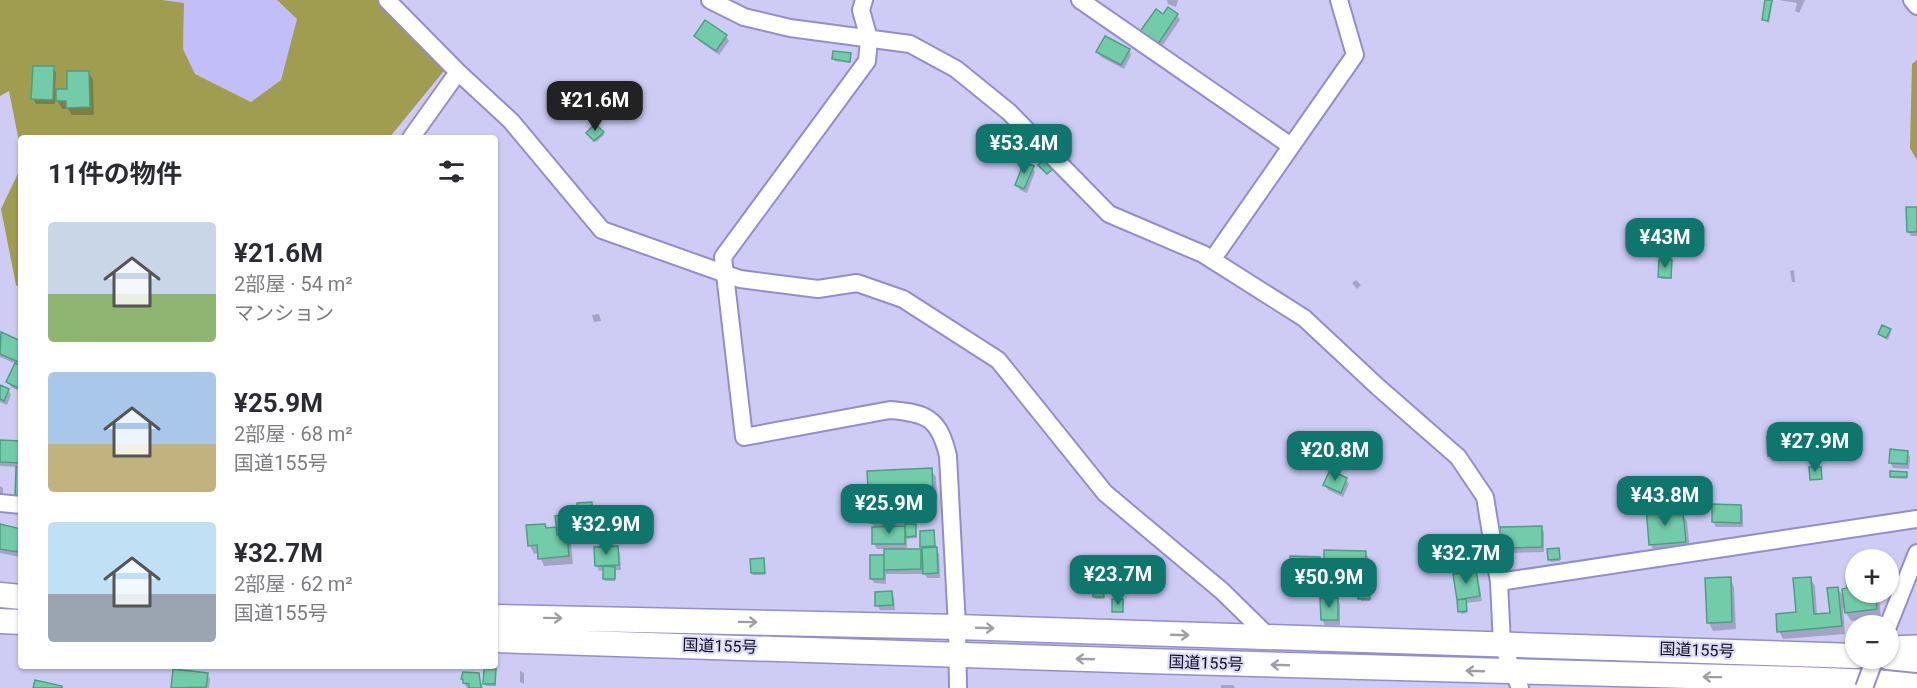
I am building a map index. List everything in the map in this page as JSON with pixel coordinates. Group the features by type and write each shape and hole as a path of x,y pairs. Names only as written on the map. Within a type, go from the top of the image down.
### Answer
{"highway":[{"path":"0,595 18,597"},
{"name":"国道155号","path":"498,617 957,627 1845,656"},
{"path":"0,621 18,622"},
{"name":"国道155号","path":"498,640 957,655 1516,680 1875,682 1917,686"},
{"path":"1899,658 1917,660"}],"main road":[{"path":"1899,647 1917,646"},
{"path":"1707,651 1845,648"}],"street":[{"path":"387,0 458,72 511,121 602,230 740,279 818,289 857,283 903,299 998,360 1105,492 1222,591 1270,638"},
{"path":"710,0 744,17 790,28 910,44 956,69 1009,112 1110,214 1203,254 1304,318 1458,457 1485,497 1499,582 1502,644 1516,680"},
{"path":"864,0 861,10 869,39 867,61 723,257 744,437 890,410 913,412 929,419 943,434 948,456 958,688"},
{"path":"1080,0 1291,146"},
{"path":"1212,260 1355,55 1339,0"},
{"path":"1912,0 1917,6"},
{"path":"413,135 458,72"},
{"path":"0,503 18,505"},
{"path":"1499,582 1917,519"},
{"path":"1892,615 1917,552"},
{"path":"1864,688 1871,669"}],"shaded area":[{"path":"0,0 162,0 184,3 183,49 195,74 251,102 281,80 297,19 277,0 380,0 448,66 391,135 18,137 9,91 0,96"},
{"path":"162,0 277,0 297,19 281,80 251,102 195,74 183,49 184,4"},
{"path":"1917,60 1917,160 1910,148 1912,64"},
{"path":"18,173 18,286 16,285 1,209"}],"building":[{"path":"1765,0 1772,0 1768,21 1762,20"},
{"path":"1168,7 1178,14 1154,50 1136,37 1156,9 1163,14"},
{"path":"705,20 727,35 716,51 694,36"},
{"path":"1105,36 1130,49 1121,65 1096,52"},
{"path":"833,51 851,53 850,62 832,59"},
{"path":"33,66 54,66 53,100 31,99"},
{"path":"67,71 89,71 90,107 66,108 66,101 56,101 56,89 67,89"},
{"path":"595,124 604,132 594,141 586,133"},
{"path":"1047,158 1055,167 1047,174 1038,165"},
{"path":"1024,162 1034,166 1024,189 1015,185"},
{"path":"1906,207 1917,207 1917,232 1907,232"},
{"path":"1659,260 1672,260 1671,278 1658,277"},
{"path":"1882,325 1891,329 1886,338 1878,334"},
{"path":"1,332 18,340 18,362 0,354"},
{"path":"15,363 18,364 18,388 6,382"},
{"path":"0,385 9,389 4,401 0,399"},
{"path":"1802,436 1803,455 1768,456 1767,437"},
{"path":"0,440 18,441 18,463 0,462"},
{"path":"1890,449 1908,451 1907,464 1889,463"},
{"path":"1301,450 1316,459 1310,469 1295,459"},
{"path":"16,467 18,467 18,498 15,498"},
{"path":"1809,467 1821,467 1822,479 1810,480"},
{"path":"932,468 933,492 903,493 904,521 870,523 867,471"},
{"path":"1330,470 1347,478 1341,493 1323,485"},
{"path":"1890,471 1907,472 1907,477 1890,477"},
{"path":"864,488 865,514 847,514 846,489"},
{"path":"592,502 593,525 578,526 577,503"},
{"path":"1712,504 1741,505 1741,523 1712,522"},
{"path":"1659,505 1660,514 1683,512 1686,542 1649,545 1646,506"},
{"path":"575,513 577,527 557,530 555,516"},
{"path":"0,524 18,528 18,552 0,549"},
{"path":"545,524 546,528 556,527 557,535 567,534 569,556 538,559 537,545 528,546 526,525"},
{"path":"905,524 916,524 916,536 906,537"},
{"path":"905,526 905,544 872,544 872,527"},
{"path":"1542,526 1542,547 1501,548 1500,527"},
{"path":"934,530 935,546 920,547 920,531"},
{"path":"618,546 619,565 595,566 594,547"},
{"path":"937,547 938,573 923,574 922,548"},
{"path":"1559,548 1560,559 1548,560 1547,549"},
{"path":"884,549 921,549 921,569 884,570"},
{"path":"1324,550 1366,551 1365,577 1352,576 1352,569 1338,569 1337,576 1324,575"},
{"path":"870,555 884,555 884,579 870,579"},
{"path":"1290,556 1320,557 1319,577 1290,576"},
{"path":"764,558 765,573 751,573 750,559"},
{"path":"1122,561 1122,577 1092,578 1092,562"},
{"path":"603,566 615,567 615,579 603,579"},
{"path":"1476,570 1480,596 1457,600 1453,574"},
{"path":"1731,577 1732,622 1707,623 1705,578"},
{"path":"1811,577 1814,614 1830,613 1827,588 1838,587 1842,626 1777,632 1776,614 1796,612 1793,578"},
{"path":"1093,582 1104,582 1104,597 1093,597"},
{"path":"1358,583 1369,583 1370,599 1358,599"},
{"path":"1845,588 1845,603 1876,603 1877,609 1845,613 1842,589"},
{"path":"892,591 893,605 875,606 875,592"},
{"path":"1320,598 1338,598 1338,620 1321,620"},
{"path":"1112,599 1123,599 1123,612 1112,612"},
{"path":"1466,599 1467,611 1458,612 1457,600"},
{"path":"173,669 208,673 206,687 171,688"},
{"path":"484,669 496,669 495,684 483,684"},
{"path":"463,672 479,673 481,688 469,688 469,684 463,683 461,679"},
{"path":"35,680 62,686 62,688 33,688"}]}
